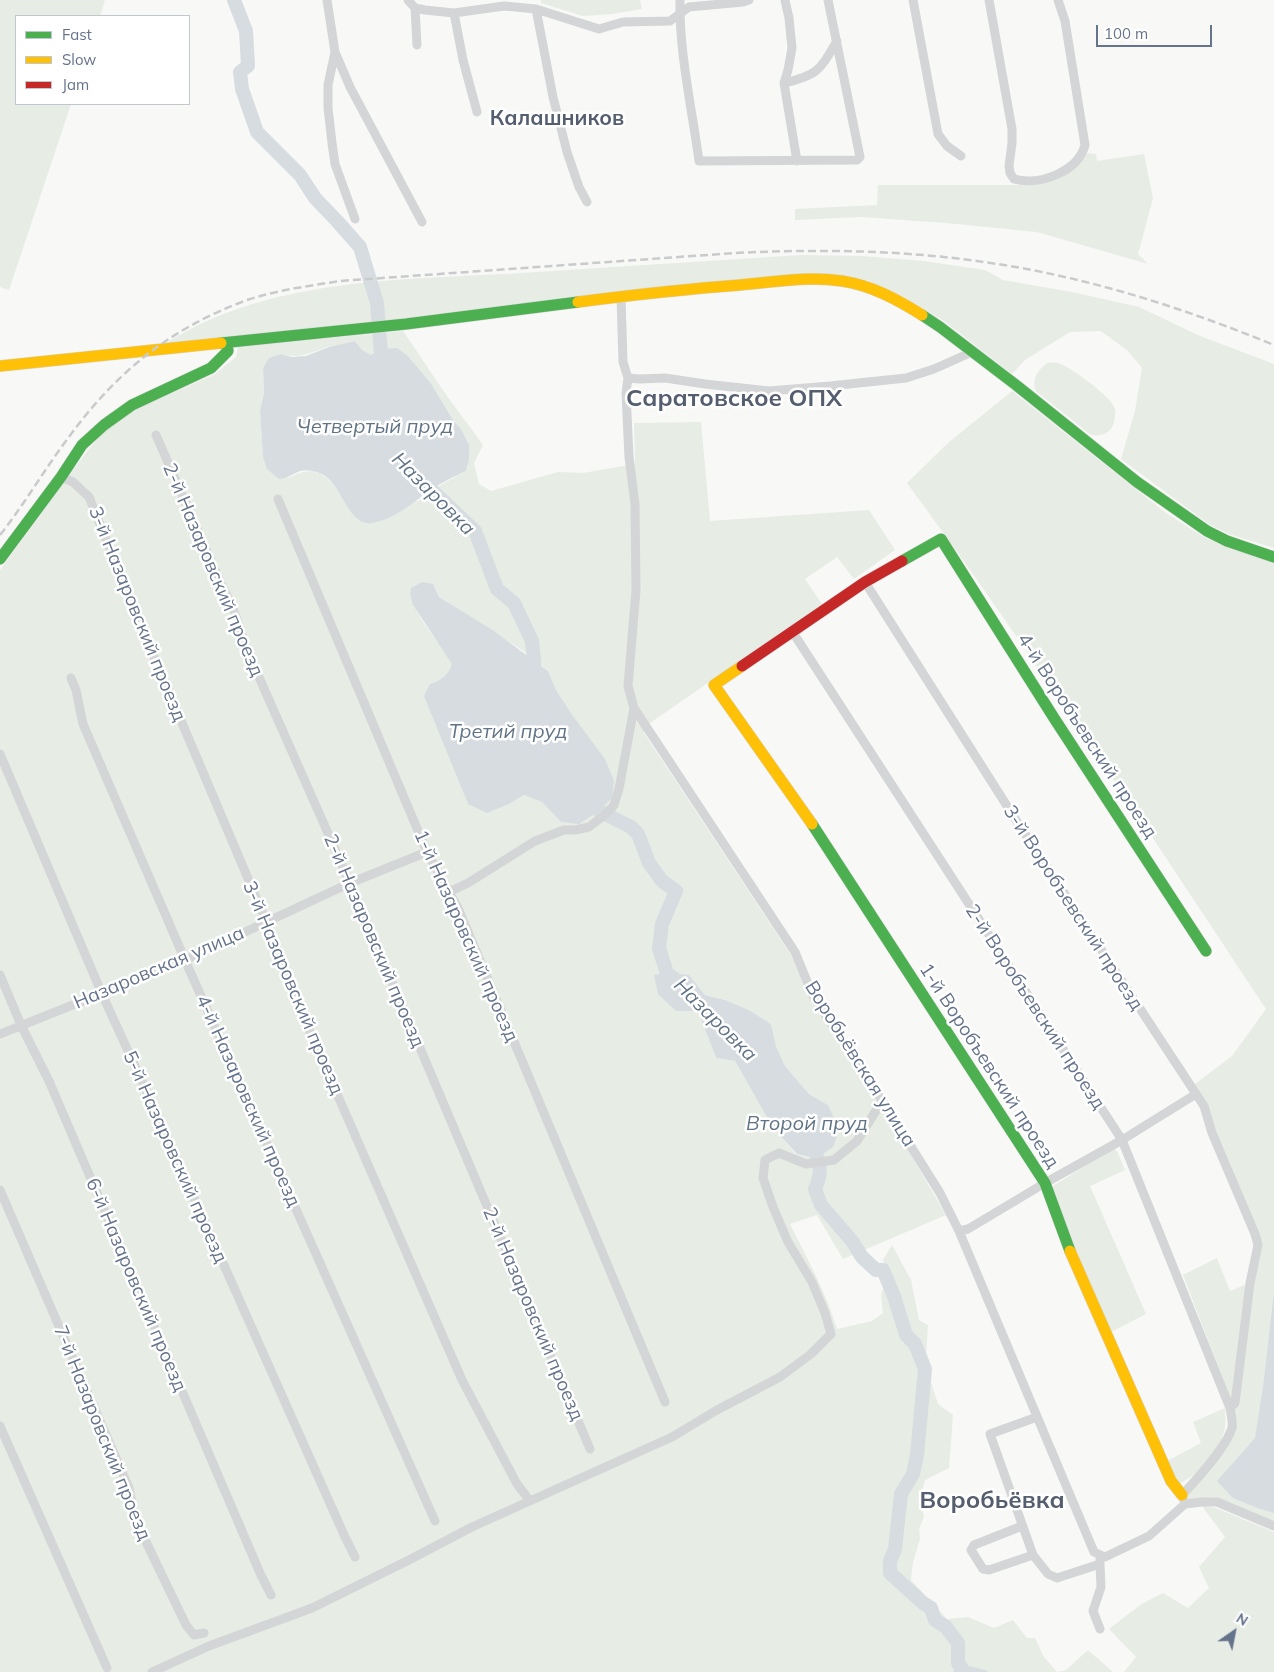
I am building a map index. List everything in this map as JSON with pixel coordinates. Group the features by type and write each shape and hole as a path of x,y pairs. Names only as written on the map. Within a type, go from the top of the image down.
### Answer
{"street":[{"path":"327,0 336,52 350,87 422,222"},
{"path":"680,0 680,14 699,161 858,160 860,157 828,0"},
{"path":"411,2 425,10 454,13 504,6 536,9 599,29 623,22 670,21 689,8 749,0"},
{"path":"785,0 792,48 784,83 797,160"},
{"path":"912,0 938,134 947,146 961,156"},
{"path":"989,0 1012,129 1010,173 1014,179 1024,182 1046,180 1056,176 1073,163 1082,153 1085,145 1065,21 1058,0"},
{"path":"411,2 417,45"},
{"path":"536,9 552,97 564,143 579,187 587,202"},
{"path":"454,13 463,60 477,112"},
{"path":"784,83 805,78 818,70 837,41"},
{"path":"336,52 328,85 328,108 335,164 355,219"},
{"path":"0,366 415,323 621,296 803,279 842,281 865,286 914,310 972,352 1138,482 1206,530 1227,541 1274,556"},
{"name":"Воробьёвская улица","path":"621,296 623,362 628,378 626,393 629,457 635,504 636,590 628,686 634,708 796,952 813,996 940,1193 960,1231 1091,1547 1100,1560"},
{"path":"0,559 61,477 82,445 104,425 132,405 210,368 228,351 227,343"},
{"path":"628,378 665,378 769,391 906,378 934,369 972,352"},
{"name":"2-й Назаровский проезд","path":"156,435 232,605 247,650 350,883 590,1449"},
{"name":"3-й Назаровский проезд","path":"61,477 73,482 89,497 149,645 266,921 300,1009 462,1380 517,1484 530,1501"},
{"name":"1-й Назаровский проезд","path":"278,499 427,852 458,908 665,1402"},
{"name":"4-й Воробъевский проезд","path":"865,582 941,539 1054,718 1206,951"},
{"path":"792,631 865,582"},
{"name":"3-й Воробъевский проезд","path":"865,582 1014,817 1204,1106 1212,1133 1258,1245 1250,1283 1235,1402 1230,1408"},
{"name":"1-й Воробъевский проезд","path":"792,631 714,684 824,841 1044,1183 1076,1267 1171,1481 1184,1500"},
{"name":"2-й Воробъевский проезд","path":"792,631 1122,1140 1230,1408"},
{"name":"4-й Назаровский проезд","path":"71,678 76,690 83,724 435,1521"},
{"path":"449,892 468,883 535,842 564,830 589,827 608,813 614,805 619,789 634,708"},
{"name":"5-й Назаровский проезд","path":"0,754 102,994 344,1537 355,1557"},
{"name":"Назаровская улица","path":"0,1034 186,960 350,883 427,852"},
{"name":"6-й Назаровский проезд","path":"0,975 49,1081 256,1564 272,1595"},
{"path":"960,1231 968,1229 1044,1183 1122,1140 1196,1094"},
{"path":"152,1672 209,1646 312,1608 472,1527 672,1437 717,1410 780,1377 811,1354 831,1334 825,1313 812,1282 788,1242 773,1206 763,1178 765,1160 779,1153 806,1164 834,1160 857,1141 877,1109 885,1105"},
{"name":"7-й Назаровский проезд","path":"0,1190 129,1488 136,1519 186,1625 194,1635 204,1633"},
{"path":"1036,1417 990,1434 1033,1555 1048,1574 1057,1578 1149,1536 1184,1500 1223,1445 1232,1427 1230,1408"},
{"path":"0,1426 107,1668"},
{"path":"1184,1500 1217,1502 1274,1526"},
{"path":"1022,1526 974,1545 971,1550 982,1569 989,1570 1033,1555"},
{"path":"1100,1560 1101,1587 1093,1611 1100,1629"}],"shaded area":[{"path":"0,0 105,0 100,15 15,15 15,105 71,105 9,290 0,287"},
{"path":"541,0 640,0 642,9 583,16 541,3"},
{"path":"1087,153 1096,154 1097,161 1144,154 1153,198 1138,254 1148,264 1037,232 861,217 795,220 795,209 877,205 878,185 1034,185 1064,175"},
{"path":"801,255 862,256 924,261 985,270 1003,280 1072,292 1139,307 1200,336 1274,364 1274,548 1229,534 1210,525 1121,459 1135,411 1142,368 1127,350 1101,331 1070,332 1025,360 1012,374 944,321 867,280 843,276 476,311 162,346 202,323 245,306 289,294 336,286 382,281"},
{"path":"403,331 483,445 474,463 479,484 491,491 558,472 583,473 635,464 634,423 701,422 710,521 869,510 895,550 854,579 837,557 805,579 822,604 650,723 644,733 791,955 809,997 885,1111 946,1215 843,1259 817,1215 790,1224 822,1288 837,1329 872,1321 883,1313 881,1294 889,1275 883,1260 892,1245 911,1280 919,1320 928,1325 926,1358 931,1382 938,1404 953,1415 949,1468 925,1480 920,1499 924,1517 919,1529 920,1539 913,1562 911,1580 947,1619 968,1617 994,1628 1013,1620 1027,1638 1035,1638 1044,1657 1057,1672 988,1672 958,1663 953,1672 0,1672 0,570 88,450 107,428 134,410 215,374 236,357 238,347","holes":["355,341 362,350 371,355 380,349 408,356 430,382 453,420 461,429 469,445 466,471 432,490 418,501 346,504 335,487 323,475 308,471 288,478 263,457 260,411 264,393 263,368 281,354 300,356","433,584 439,597 522,650 548,671 556,690 573,716 599,811 579,823 561,822 542,802 524,795 509,804 468,804 430,684 444,677 453,665 418,614 410,595","689,975 705,995 725,1000 749,1010 771,1024 776,1046 785,1066 809,1094 828,1105 817,1157 796,1154 773,1128 735,1061 716,1058 698,1011"]},
{"path":"1047,363 1064,365 1090,383 1107,398 1115,411 1113,426 1108,432 1101,435 1091,435 1037,392 1034,384 1036,376"},
{"path":"1012,391 1166,513 1202,536 1225,546 1274,562 1274,1526 1217,1502 1185,1504 1182,1495 1232,1427 1231,1400 1183,1275 1217,1258 1230,1291 1250,1283 1255,1234 1191,1087 1232,1056 1266,1009 1000,612 907,483 948,443"},
{"path":"1114,1148 1125,1170 1090,1186 1146,1314 1111,1332 1075,1251 1052,1192 1053,1186"},
{"path":"1225,1408 1225,1428 1219,1445 1203,1467 1181,1483 1176,1479 1167,1461 1201,1443 1193,1422"},
{"path":"1201,1505 1216,1508 1274,1532 1274,1672 1124,1672 1136,1657 1109,1629 1140,1605 1163,1593 1188,1608 1209,1588 1199,1567 1225,1537"},
{"path":"1088,1650 1113,1672 1057,1672 1066,1670"}],"water":[{"name":"Четвертый пруд","path":"355,341 362,350 371,355 380,349 397,348 408,356 430,382 453,420 461,429 469,445 466,471 436,486 397,514 372,523 364,522 350,511 333,484 326,477 315,472 302,471 279,479 267,469 263,457 260,411 264,393 263,368 269,358 281,354 292,357 306,356 329,347"},
{"name":"Третий пруд","path":"422,582 433,584 439,597 494,631 548,671 556,690 605,759 614,781 612,798 599,811 579,824 561,822 542,802 524,795 509,804 487,813 468,804 424,696 430,684 444,677 452,664 413,605 410,595 411,588"},
{"name":"Второй пруд","path":"667,973 689,975 705,995 725,1000 749,1010 771,1024 776,1046 785,1066 809,1094 828,1105 839,1130 833,1147 817,1158 797,1154 773,1128 735,1061 716,1058 698,1011 676,1011 658,994 654,975"},
{"path":"1274,1292 1274,1513 1233,1498 1217,1481 1255,1438"},
{"path":"958,1663 988,1671 988,1672 953,1672"}],"waterway":[{"name":"Назаровка","path":"234,0 246,31 248,66 240,72 242,89 257,132 300,175 315,198 360,247 377,303 382,367"},
{"name":"Назаровка","path":"418,477 475,531 497,589 514,603 532,641 534,677"},
{"name":"Назаровка","path":"588,797 599,811 631,827 638,834 649,863 662,881 676,891 662,924 659,948 667,973 681,984"},
{"name":"Назаровка","path":"814,1150 820,1170 815,1189 821,1205 852,1241 862,1257 876,1270 883,1270 894,1296 906,1335 915,1344 925,1369 917,1455 913,1474 901,1494 895,1549 890,1561 890,1573 931,1608 935,1620 946,1627 958,1643 958,1663 964,1672"}],"railway":[{"path":"0,535 82,420 101,397 143,358 191,325 247,300 281,291 340,281 735,253 829,251 922,255 1021,268 1095,284 1204,318 1274,345"}],"traffic: fast":[{"path":"221,343 406,324 578,302"},
{"path":"922,315 1016,385 1137,482 1207,531 1227,541 1274,557"},
{"path":"0,559 61,477 82,445 104,425 132,405 211,368 228,351 227,343"},
{"path":"902,561 941,539 1054,718 1206,951"},
{"path":"812,824 1045,1183 1070,1251"}],"traffic: slow":[{"path":"578,302 679,290 816,279 842,281 863,286 894,299 922,315"},
{"path":"0,366 221,343"},
{"path":"742,666 714,685 812,824"},
{"path":"1070,1251 1171,1481 1182,1495"}],"traffic: jam":[{"path":"742,666 865,582 902,561"}],"district":[{"name":"Калашников","path":"557,119"},
{"name":"Саратовское ОПХ","path":"734,399"},
{"name":"Воробьёвка","path":"992,1501"}]}
